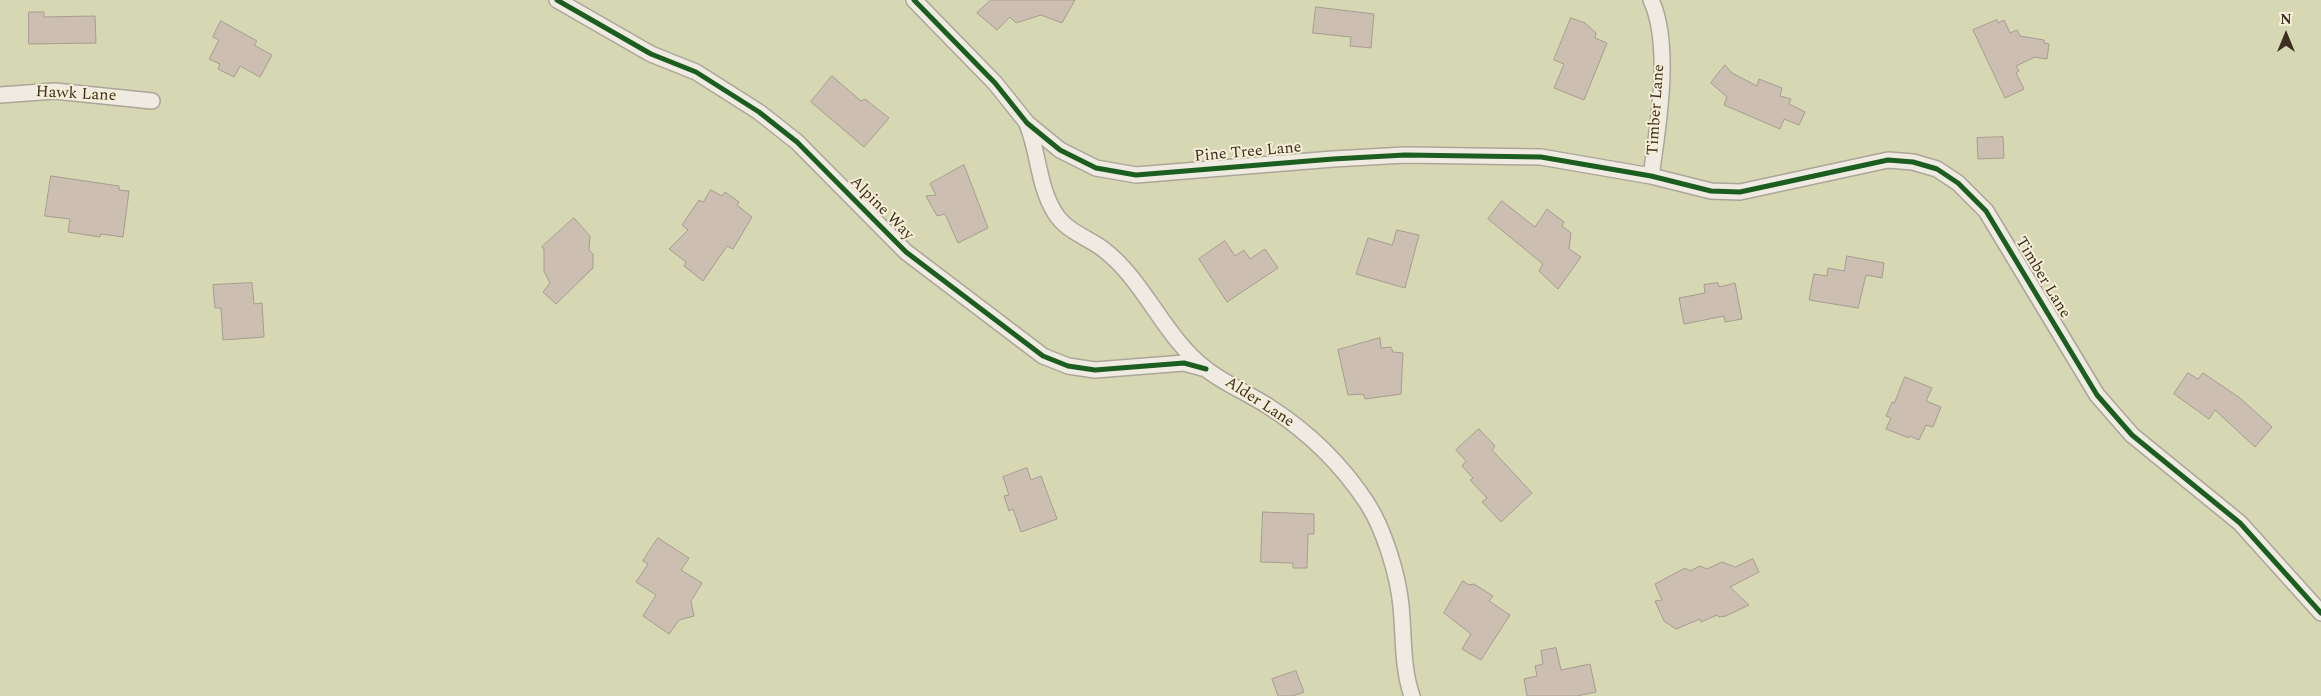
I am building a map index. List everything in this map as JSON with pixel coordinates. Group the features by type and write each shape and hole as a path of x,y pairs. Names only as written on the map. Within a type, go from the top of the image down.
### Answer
{"street":[{"name":"Alpine Way","path":"557,0 651,54 696,72 758,112 797,142 906,252 1043,356 1068,366 1095,370 1184,363 1206,369"},
{"name":"Pine Tree Lane","path":"914,0 983,70 1027,123 1060,150 1096,168 1136,175 1405,155 1541,157 1652,176"},
{"name":"Timber Lane","path":"1651,0 1657,14 1661,64 1658,121 1652,176 1711,191 1740,192 1888,160 1920,164 1937,169 1958,183 1986,211 2097,395 2132,435 2240,524 2321,613"},
{"name":"Hawk Lane","path":"0,95 55,91 152,101"},
{"name":"Alder Lane","path":"1027,123 1045,195 1056,215 1072,231 1102,248 1123,266 1180,346 1206,369 1271,408 1318,444 1368,504 1388,548 1401,603 1407,683 1412,696"}],"green space":[{"path":"0,0 2321,0 2321,696 0,696"}],"building":[{"path":"991,0 1075,0 1062,23 1041,15 1016,23 1010,17 997,30 977,13"},
{"path":"1316,7 1374,14 1371,48 1350,46 1351,37 1313,33"},
{"path":"29,12 44,12 44,17 95,16 96,43 29,44"},
{"path":"1571,18 1585,23 1596,33 1595,38 1607,43 1584,100 1554,88 1564,64 1554,60"},
{"path":"1997,20 1998,23 2004,20 2010,33 2017,30 2020,36 2044,40 2044,43 2049,44 2047,59 2035,57 2016,66 2019,71 2016,73 2024,89 2005,98 1973,30"},
{"path":"221,21 257,41 254,45 272,55 260,77 240,66 234,77 218,69 220,64 209,59 219,40 213,37"},
{"path":"1725,65 1732,73 1757,86 1759,79 1782,88 1780,96 1791,99 1789,104 1805,112 1799,125 1784,119 1780,129 1724,105 1727,97 1711,83"},
{"path":"832,76 861,101 865,99 889,118 864,147 811,102"},
{"path":"2003,137 2004,158 1978,159 1977,138"},
{"path":"964,165 988,228 958,243 945,214 937,216 926,196 936,195 930,184"},
{"path":"51,176 119,186 119,190 129,191 123,237 101,234 100,237 68,232 70,219 45,216"},
{"path":"711,190 722,196 725,192 739,202 737,205 752,217 733,249 727,246 703,281 684,266 686,262 669,249 688,230 682,225 699,200 703,202"},
{"path":"1502,201 1535,227 1547,209 1564,222 1562,226 1571,233 1569,249 1581,257 1558,289 1539,271 1543,264 1488,219"},
{"path":"574,218 590,236 589,250 593,254 593,268 556,304 543,292 550,283 544,271 544,249 542,247"},
{"path":"1397,230 1419,235 1405,288 1356,274 1368,238 1392,245"},
{"path":"1225,241 1235,256 1244,250 1250,259 1265,249 1278,268 1227,302 1199,259"},
{"path":"1847,256 1884,263 1882,278 1866,275 1858,308 1809,300 1814,274 1827,276 1828,268 1844,271"},
{"path":"252,283 254,304 262,303 264,337 223,340 221,308 215,308 213,285"},
{"path":"1718,283 1719,287 1735,283 1742,319 1725,322 1724,316 1684,324 1679,298 1705,293 1704,285"},
{"path":"1380,338 1381,348 1391,347 1393,352 1403,353 1401,394 1365,399 1363,394 1348,395 1338,350"},
{"path":"2188,373 2198,379 2203,373 2240,398 2272,427 2255,447 2215,410 2209,419 2174,394"},
{"path":"1905,377 1932,388 1926,401 1941,407 1933,427 1926,425 1919,440 1886,429 1891,418 1886,416"},
{"path":"1479,429 1495,446 1492,450 1532,493 1501,522 1482,502 1487,498 1470,480 1473,478 1462,466 1466,461 1456,450"},
{"path":"1027,468 1031,480 1041,476 1057,519 1021,532 1013,509 1009,511 1004,496 1009,495 1003,477"},
{"path":"1263,512 1314,514 1314,534 1308,534 1307,568 1293,568 1293,563 1261,562"},
{"path":"658,538 689,558 681,570 702,583 691,601 694,616 679,620 669,634 643,616 656,595 636,582 648,564 643,561"},
{"path":"1753,559 1759,572 1730,587 1749,605 1726,616 1719,617 1717,615 1701,622 1700,619 1676,629 1664,621 1655,601 1662,600 1655,584 1685,568 1690,571 1700,566 1707,569 1722,562 1735,567"},
{"path":"1463,581 1469,585 1474,584 1493,596 1489,601 1510,615 1481,660 1462,649 1471,634 1444,613"},
{"path":"1556,648 1561,670 1590,664 1596,692 1577,696 1527,696 1524,679 1537,676 1535,666 1543,664 1541,651"},
{"path":"1296,671 1304,692 1292,696 1278,696 1272,679"}],"cycle path":[{"path":"557,0 651,54 696,72 759,112 797,142 906,252 1043,356 1068,366 1095,370 1184,363 1206,369"},
{"path":"914,0 995,83 1027,123 1060,150 1096,168 1136,175 1405,155 1541,157 1651,176 1711,191 1740,192 1888,160 1913,162 1937,169 1958,183 1986,211 2097,395 2132,435 2240,523 2321,613"}]}
